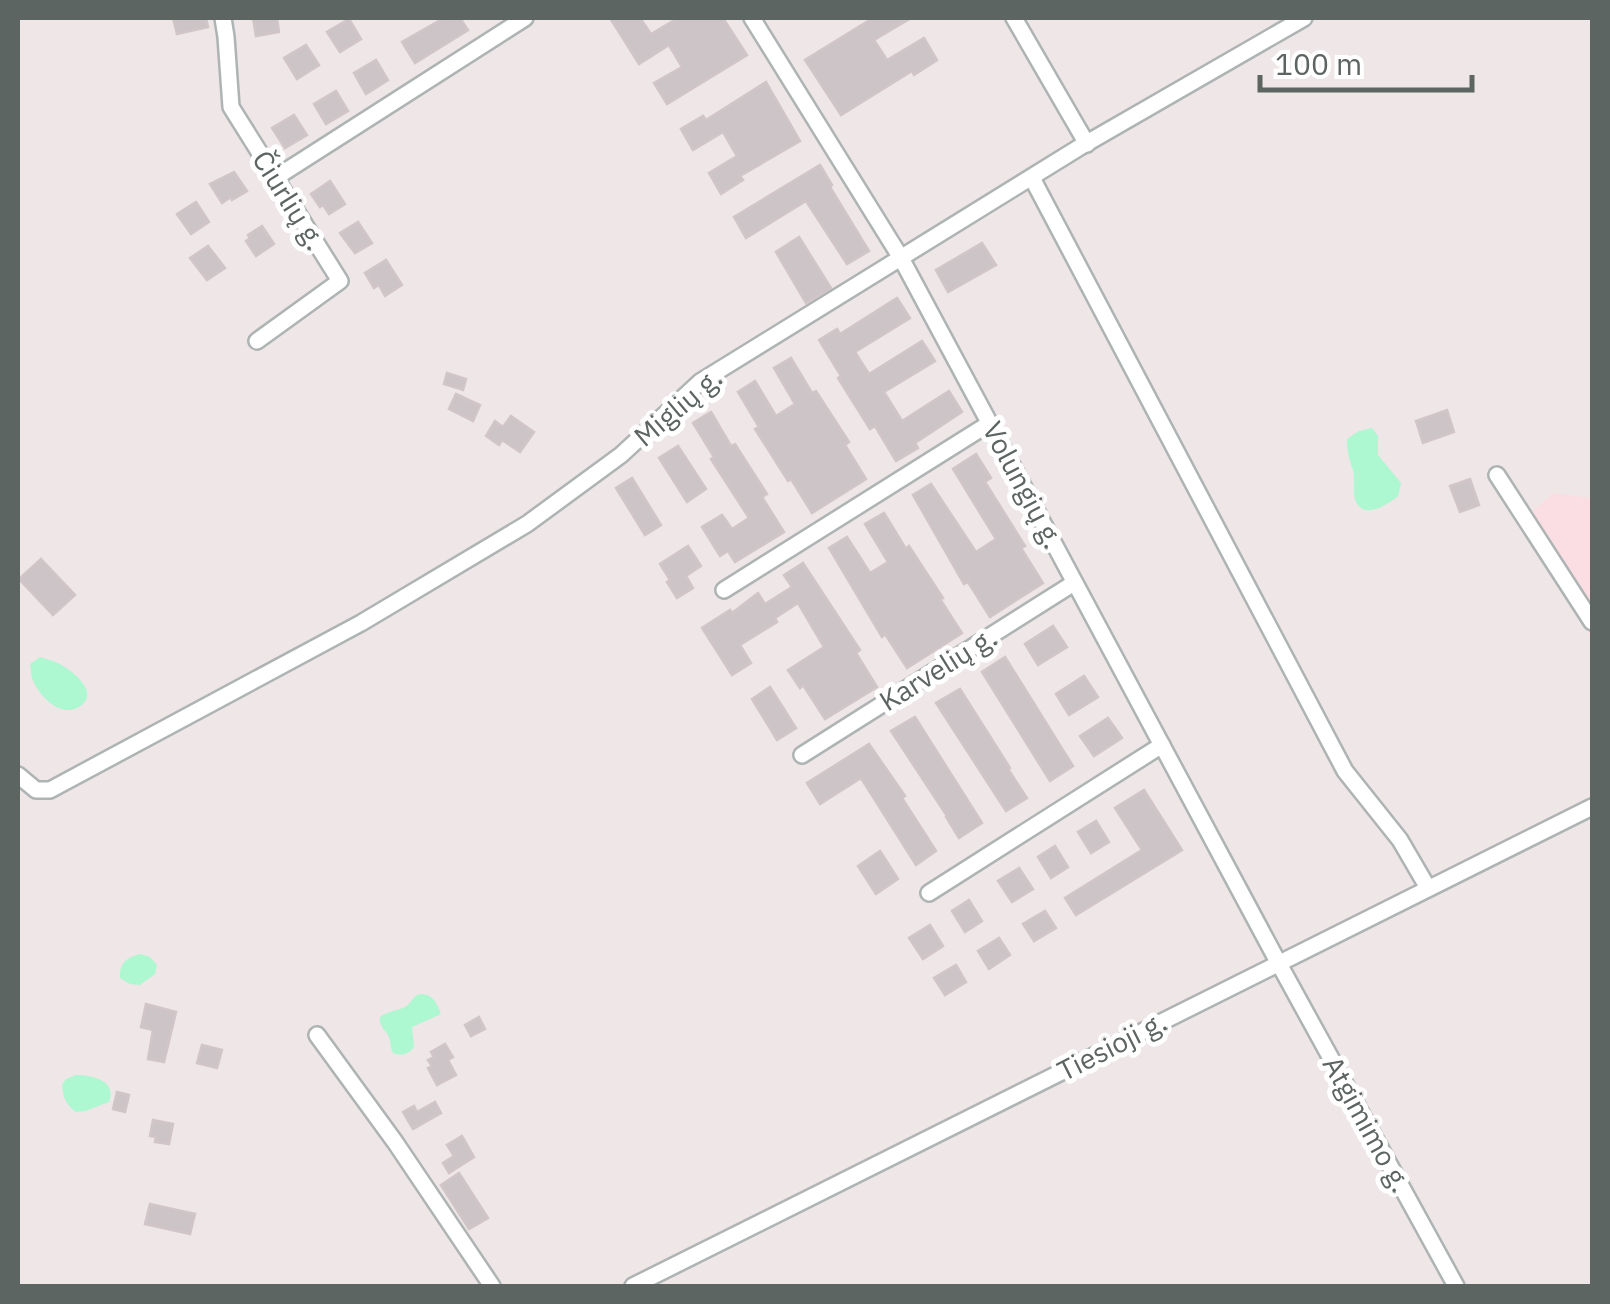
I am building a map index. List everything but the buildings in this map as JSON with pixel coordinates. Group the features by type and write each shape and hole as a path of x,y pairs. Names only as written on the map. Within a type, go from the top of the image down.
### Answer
{"street":[{"name":"Čiurlių g.","path":"222,18 231,108 340,282 257,341"},
{"path":"276,178 524,18"},
{"name":"Volungių g.","path":"752,18 901,258 1278,962"},
{"path":"1014,18 1087,144"},
{"name":"Miglių g.","path":"18,775 36,790 50,790 360,623 527,524 621,456 700,382 1087,144 1304,18"},
{"path":"1032,178 1346,771 1400,840 1428,888"},
{"path":"724,590 990,422"},
{"path":"1497,475 1592,622"},
{"name":"Karvelių g.","path":"802,755 1074,582"},
{"path":"929,893 1162,744"},
{"name":"Tiesioji g.","path":"633,1286 1592,807"},
{"name":"Atgimimo g.","path":"1278,962 1456,1286"},
{"path":"318,1035 492,1286"}],"shaded area":[{"path":"1372,428 1378,436 1378,455 1401,483 1398,496 1383,506 1365,510 1356,502 1347,439"},
{"path":"1553,493 1592,498 1592,640 1525,518"},
{"path":"40,657 60,664 80,680 87,692 84,703 64,710 45,698 32,679 30,664"},
{"path":"141,954 157,965 155,974 140,985 130,984 120,978 121,968 128,959"},
{"path":"420,994 431,997 441,1014 412,1027 414,1047 409,1052 393,1053 380,1017 405,1007"},
{"path":"76,1075 107,1084 109,1102 76,1112 66,1100 62,1085"}]}
